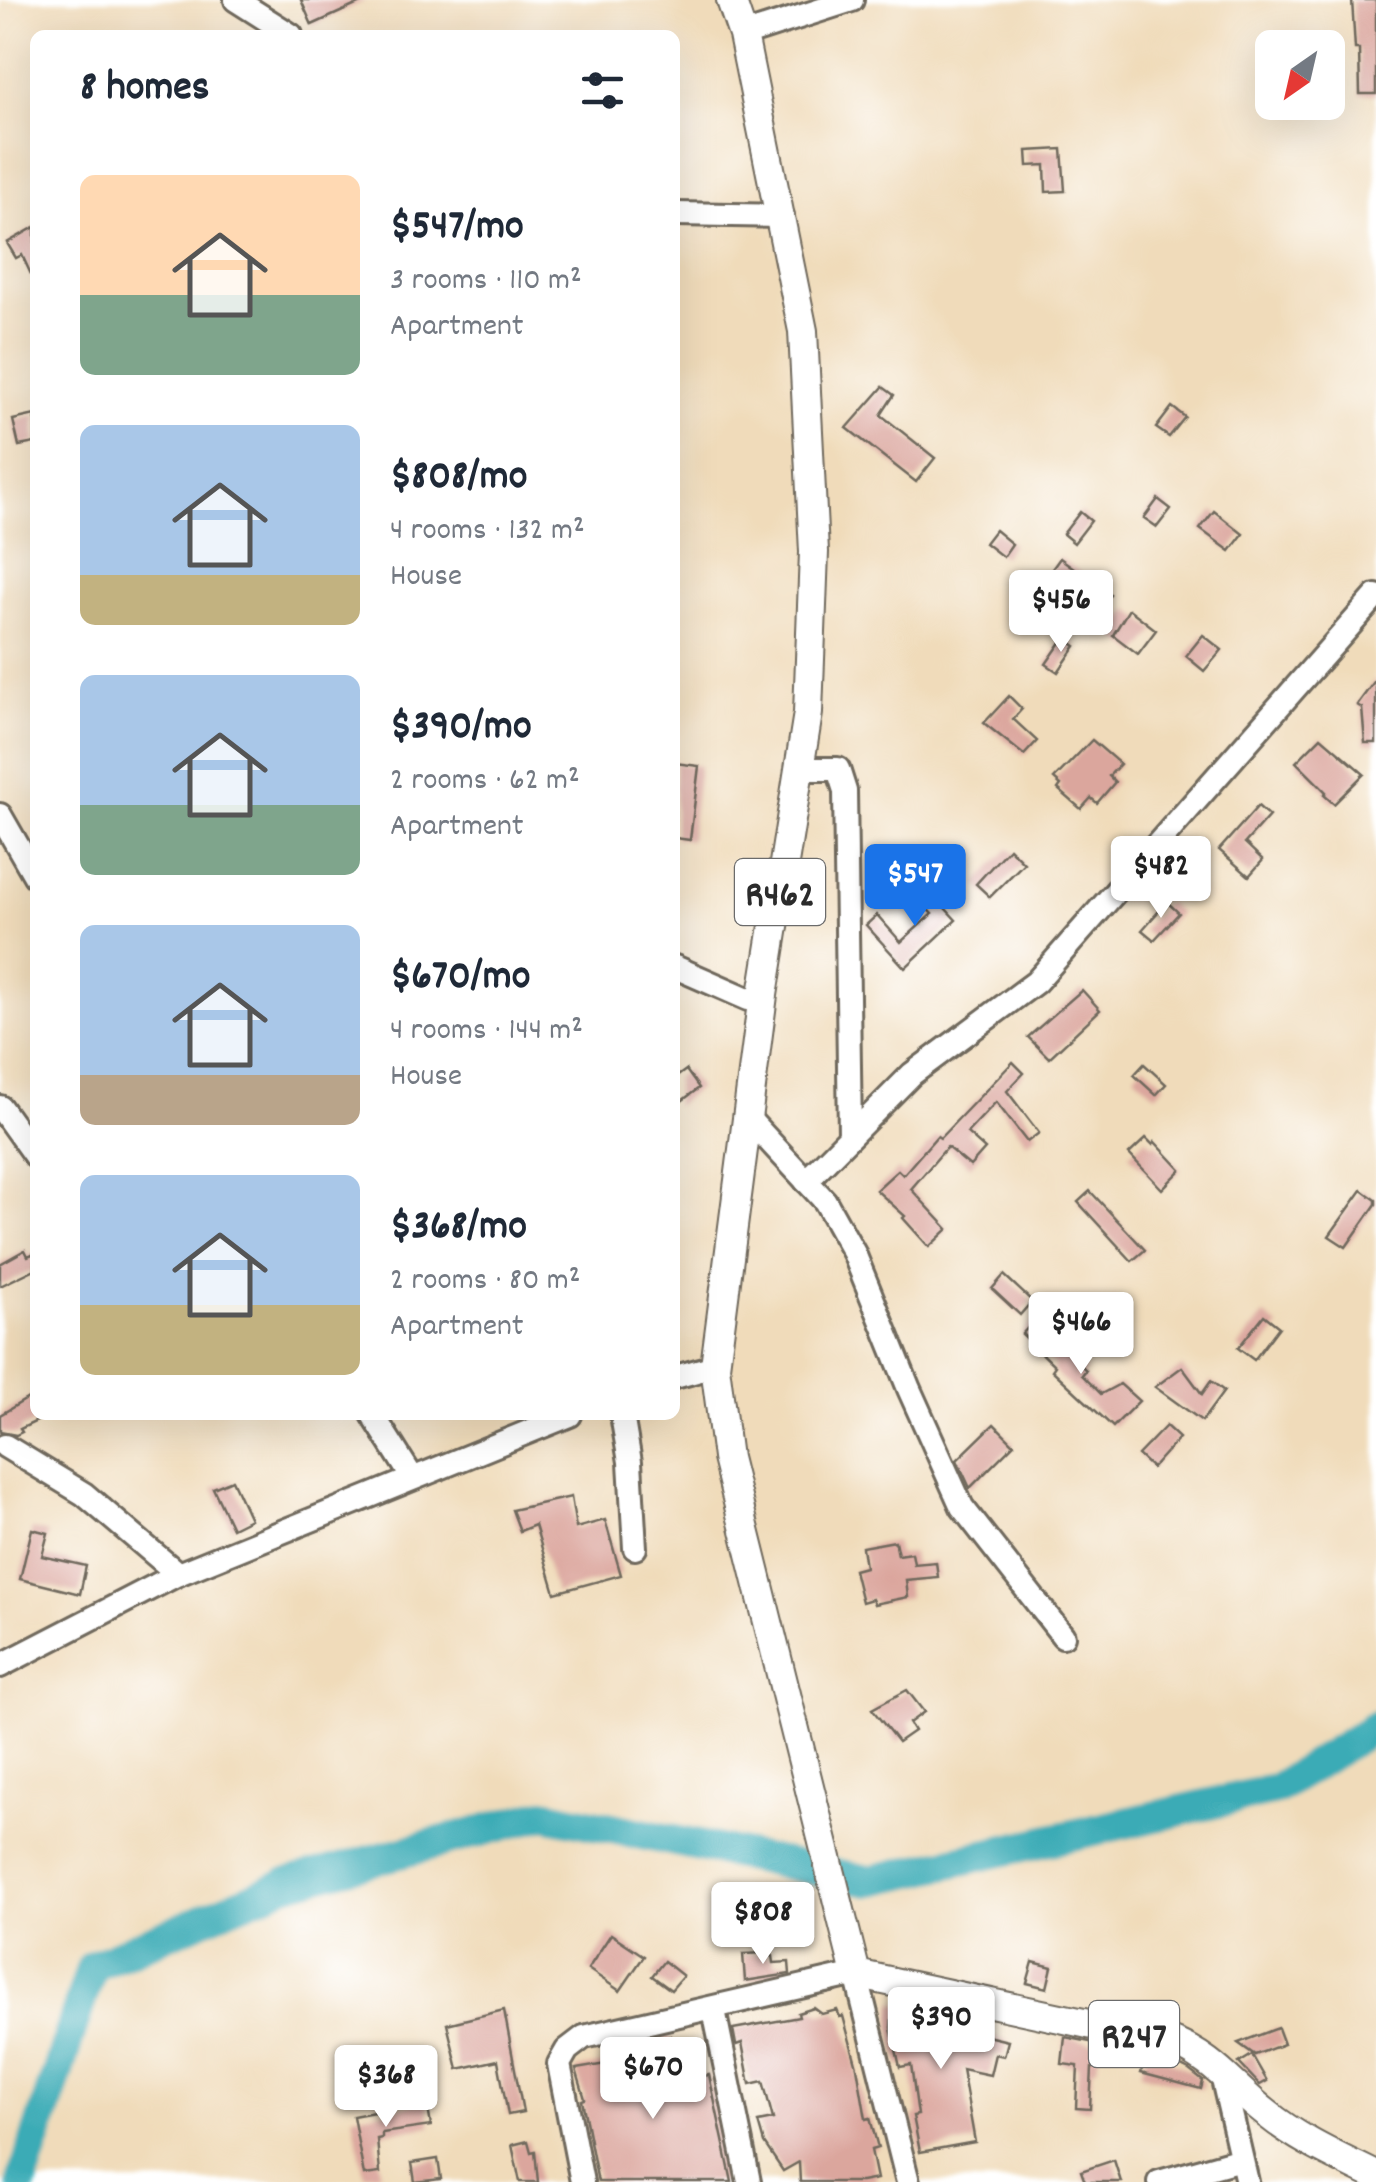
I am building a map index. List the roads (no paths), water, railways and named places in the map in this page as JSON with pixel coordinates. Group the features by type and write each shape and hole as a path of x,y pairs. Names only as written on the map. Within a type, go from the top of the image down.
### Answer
{"main road":[{"name":"R462","path":"731,0 743,35 782,216 802,331 814,552 808,713 764,994 715,1366 727,1458 856,1974"},
{"name":"R247","path":"856,1974 1172,2042 1197,2052 1264,2112 1299,2137 1376,2176"}],"street":[{"path":"236,0 282,30"},
{"path":"743,35 852,0"},
{"path":"680,214 782,216"},
{"path":"806,1181 912,1074 1036,982 1376,596"},
{"path":"799,768 838,769 845,790 850,1136"},
{"path":"0,815 30,867"},
{"path":"680,969 748,999 764,994"},
{"path":"0,1107 30,1149"},
{"path":"747,1117 826,1201 854,1253 908,1390 962,1507 1063,1636"},
{"path":"680,1376 715,1366"},
{"path":"376,1420 412,1476"},
{"path":"0,1666 178,1574 557,1420"},
{"path":"623,1420 636,1548"},
{"path":"5,1446 84,1494 178,1574"},
{"path":"582,2182 559,2064 567,2050 584,2037 714,2010 856,1974 908,2182"},
{"path":"714,2010 749,2182"},
{"path":"1221,2070 1247,2182"},
{"path":"1159,2182 1241,2159"}],"waterway":[{"path":"22,2182 92,1966 285,1884 544,1814 869,1881 1276,1789 1376,1726"}]}
